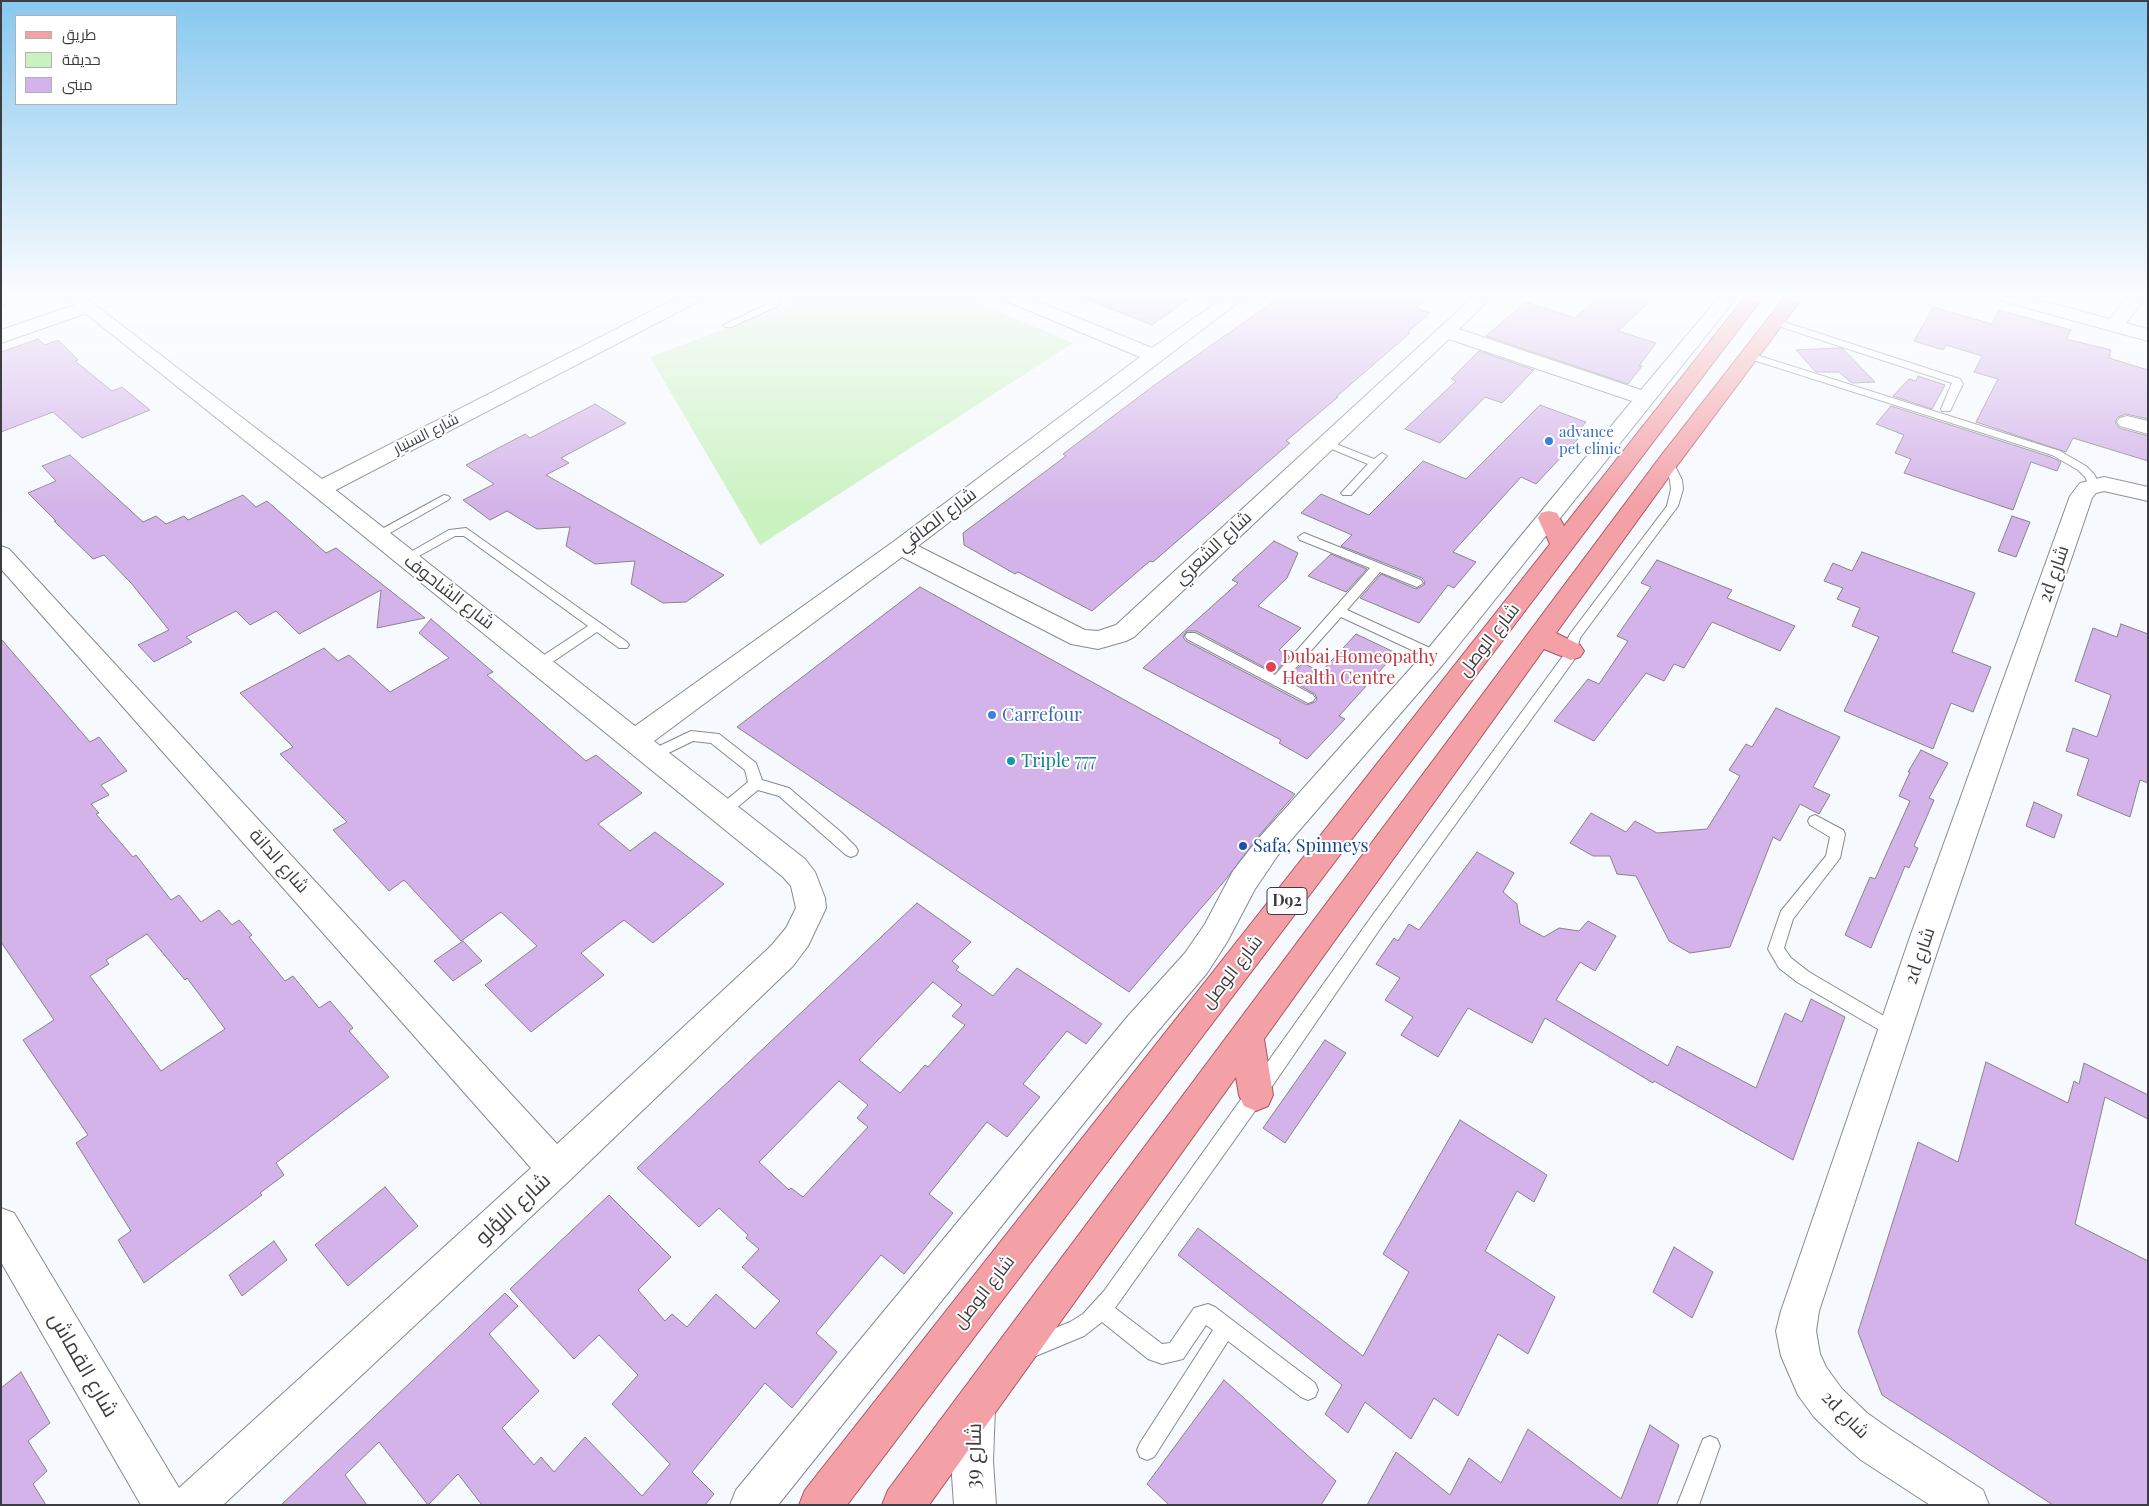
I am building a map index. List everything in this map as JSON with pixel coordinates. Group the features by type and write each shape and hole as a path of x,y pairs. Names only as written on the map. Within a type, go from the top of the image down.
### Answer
{"main road":[{"name":"شارع الوصل","path":"820,1505 1562,546 1688,367"},
{"name":"D92","path":"903,1505 1668,462 1741,367"},
{"path":"1549,518 1562,546"},
{"path":"1541,637 1571,651"},
{"path":"1247,1036 1256,1095"}],"street":[{"name":"شارع الشاحوف","path":"164,367 320,489 794,868 804,881 810,898"},
{"name":"شارع السنيار","path":"320,489 556,367"},
{"name":"شارع الصافي","path":"644,748 901,547 1139,367"},
{"name":"شارع الشعري","path":"901,547 1072,635 1098,640 1108,638 1125,631 1406,367"},
{"path":"1553,367 1644,398"},
{"path":"751,1505 1140,1027 1185,978 1207,948 1240,886 1268,847 1436,656 1644,398 1676,367"},
{"path":"2127,422 2148,428"},
{"path":"2094,485 2104,484 2138,491"},
{"name":"2d شارع","path":"1968,1505 1876,1445 1853,1427 1828,1403 1812,1381 1801,1356 1796,1331 1800,1311 1895,1030 2082,496 2084,491 2094,485"},
{"name":"شارع الدانة","path":"1,554 556,1169"},
{"name":"شارع اللؤلو","path":"192,1505 556,1169 782,956 806,922 810,908 810,898"},
{"name":"شارع القماش","path":"1,1226 165,1505"},
{"name":"شارع 39","path":"975,1406 972,1461 975,1505"}],"lane":[{"path":"1786,367 2056,453 2082,468 2090,476 2094,485"},
{"path":"1916,367 1956,380 1958,384 1946,409"},
{"path":"1326,443 1379,459 1347,493"},
{"path":"1012,1356 1077,1329 1102,1310 1256,1095 1377,920 1568,660 1572,640 1672,506 1675,497 1676,480 1668,462"},
{"path":"377,535 444,498"},
{"path":"406,558 453,533 466,532 623,646"},
{"path":"1304,537 1417,583"},
{"path":"1276,681 1378,567"},
{"path":"1339,611 1436,656"},
{"path":"540,664 597,626"},
{"path":"1191,636 1308,698"},
{"path":"644,748 691,736 714,738 752,767 756,784"},
{"path":"723,811 756,784"},
{"path":"756,784 784,792 851,851"},
{"path":"1815,821 1838,834 1833,858 1786,916 1776,948 1785,963 1803,977 1895,1030"},
{"path":"1102,1310 1155,1352 1162,1354 1176,1352 1203,1314 1208,1314 1308,1390"},
{"path":"1147,1450 1226,1327"},
{"path":"1688,1505 1710,1446"}],"green space":[{"path":"656,367 1035,367 760,545"}],"building":[{"path":"1,367 83,367 112,391 122,387 150,410 82,438 53,412 1,432"},
{"path":"1180,367 1370,367 1286,441 1290,443 1153,562 1150,561 1092,611 1018,572 1015,574 964,545 963,533 1066,456 1063,454"},
{"path":"1463,367 1526,367 1534,370 1502,403 1485,397 1440,443 1405,429 1456,381 1451,379"},
{"path":"1579,367 1641,367 1628,384"},
{"path":"1812,367 1861,367 1875,382 1852,383 1839,372 1816,372"},
{"path":"1976,367 2139,367 2148,370 2148,419 2126,414 2118,417 2115,422 2119,428 2148,436 2148,461 2073,438 2066,452 1976,422 1998,379 1974,372"},
{"path":"1918,376 1945,385 1932,409 1893,396 1909,379 1916,381"},
{"path":"595,404 626,423 561,458 569,463 546,475 724,575 686,602 663,603 631,584 635,561 595,564 566,546 570,527 537,529 507,511 490,520 463,500 494,484 466,465 525,434 530,438"},
{"path":"1540,405 1586,422 1574,436 1579,438 1536,484 1521,477 1453,552 1476,562 1454,588 1448,585 1419,623 1360,598 1381,574 1416,589 1424,585 1425,582 1422,578 1341,546 1352,535 1301,513 1321,494 1369,515 1423,461 1466,479"},
{"path":"1891,406 2051,457 2061,462 2057,471 2031,462 2013,510 1904,473 1911,459 1895,453 1904,435 1876,424"},
{"path":"70,455 143,522 156,516 166,524 184,516 188,520 243,495 256,507 267,501 326,553 336,548 425,618 377,628 381,590 299,634 276,611 250,625 236,611 186,637 192,642 154,662 138,645 169,630 131,583 104,555 93,559 28,493 56,481 42,466"},
{"path":"2012,516 2030,522 2016,557 1998,551"},
{"path":"1274,541 1298,553 1287,578 1258,606 1301,628 1279,650 1289,656 1275,673 1196,631 1187,631 1183,637 1186,641 1307,705 1315,702 1317,699 1315,694 1288,679 1303,663 1321,672 1356,634 1396,653 1339,716 1345,719 1307,759 1279,743 1281,740 1143,668 1238,583 1232,580"},
{"path":"1862,552 1975,593 1952,652 1991,667 1973,712 1951,703 1933,749 1844,711 1879,637 1852,626 1860,608 1837,599 1843,588 1824,581 1833,563 1852,571"},
{"path":"1331,554 1367,569 1346,592 1308,576"},
{"path":"1657,560 1732,590 1727,598 1795,626 1780,651 1712,622 1684,668 1674,664 1664,681 1646,673 1594,741 1554,721 1588,679 1599,684 1628,641 1617,636 1651,587 1641,583"},
{"name":"Triple 777","path":"920,587 1295,794 1257,838 1227,878 1129,992 737,727"},
{"path":"431,619 493,672 487,675 586,761 596,755 642,793 598,824 630,851 655,832 724,884 653,943 624,920 581,953 604,975 531,1032 485,985 537,946 501,912 461,941 404,880 389,891 333,830 347,822 280,754 293,747 240,693 324,648 338,661 349,655 390,692 449,658 419,633"},
{"path":"2121,624 2148,634 2148,783 2140,780 2130,817 2077,795 2089,759 2066,751 2073,728 2097,737 2111,695 2075,681 2093,628 2117,637"},
{"path":"1,639 90,742 99,737 127,771 101,785 109,795 91,804 99,813 96,814 133,857 136,855 171,900 179,895 201,922 219,910 232,925 239,920 252,935 249,937 285,981 293,976 319,1008 330,1001 353,1028 349,1031 389,1077 276,1163 284,1175 260,1193 262,1195 144,1283 118,1240 131,1231 76,1143 88,1135 23,1040 54,1020 1,942","holes":["147,934 185,980 187,978 225,1029 161,1071 90,976 109,964 106,960"]},
{"path":"1776,708 1840,737 1813,787 1830,795 1819,814 1800,804 1780,841 1773,837 1730,947 1690,953 1669,941 1636,876 1617,874 1610,856 1593,856 1570,843 1591,813 1626,832 1635,821 1657,833 1707,829 1740,776 1729,770 1746,744 1752,747"},
{"path":"1921,750 1948,763 1929,798 1934,800 1914,846 1918,848 1909,868 1905,866 1871,948 1845,935 1870,877 1875,879 1910,801 1899,796 1910,772 1908,772"},
{"path":"2034,802 2062,815 2054,838 2026,826"},
{"path":"1477,852 1514,873 1503,892 1517,904 1520,924 1544,937 1559,928 1579,931 1588,921 1616,936 1595,971 1580,962 1556,1000 1668,1066 1677,1046 1756,1088 1785,1013 1802,1022 1811,999 1845,1017 1793,1160 1654,1081 1653,1083 1545,1018 1532,1043 1468,1008 1438,1057 1401,1035 1413,1017 1385,1000 1400,978 1376,964 1394,938 1398,941 1409,924 1419,930"},
{"path":"917,903 971,942 952,961 959,967 956,970 993,996 1017,968 1102,1024 1086,1044 1067,1031 1023,1084 1040,1097 1007,1137 987,1122 929,1194 953,1213 904,1274 881,1255 816,1333 837,1352 792,1408 765,1383 692,1472 714,1494 705,1505 482,1505 458,1474 428,1505 379,1442 345,1475 367,1505 281,1505 505,1293 518,1306 489,1334 539,1391 502,1428 534,1465 541,1457 554,1472 585,1437 642,1496 670,1464 612,1404 638,1375 599,1335 574,1359 510,1289 609,1195 671,1257 638,1290 665,1321 672,1314 687,1327 716,1294 755,1329 780,1301 742,1267 759,1249 746,1238 748,1235 719,1208 699,1227 637,1168","holes":["933,982 962,1005 952,1016 965,1025 928,1067 925,1065 900,1093 859,1060","839,1081 868,1105 857,1118 868,1127 803,1197 791,1188 789,1190 759,1162"]},
{"path":"463,941 482,961 453,981 434,961"},
{"path":"1325,1040 1346,1053 1285,1143 1263,1128"},
{"path":"1986,1062 2068,1103 2074,1081 2079,1084 2084,1063 2148,1095 2148,1119 2105,1097 2075,1224 2148,1261 2148,1505 2053,1505 1882,1395 1858,1332 1918,1142 1958,1162"},
{"path":"1460,1120 1547,1175 1534,1202 1517,1191 1485,1251 1555,1297 1528,1354 1498,1334 1458,1416 1434,1398 1411,1439 1365,1402 1348,1433 1325,1414 1342,1385 1178,1255 1198,1228 1363,1356 1409,1272 1383,1254"},
{"path":"385,1187 418,1226 348,1286 315,1245"},
{"path":"274,1241 287,1260 242,1296 229,1275"},
{"path":"1674,1247 1713,1272 1692,1318 1653,1292"},
{"path":"21,1372 50,1423 28,1441 47,1471 33,1484 46,1505 1,1505 1,1388"},
{"path":"1224,1380 1336,1481 1321,1505 1169,1505 1147,1484"},
{"path":"1650,1425 1679,1445 1657,1505 1367,1505 1396,1452 1450,1495 1469,1458 1501,1483 1528,1429 1621,1499"}],"place":[{"name":"advance pet clinic","path":"1549,441"},
{"name":"Dubai Homeopathy Health Centre","path":"1271,667"},
{"name":"Carrefour","path":"992,715"},
{"name":"Triple 777","path":"1011,761"},
{"name":"Safa, Spinneys","path":"1243,846"}]}
